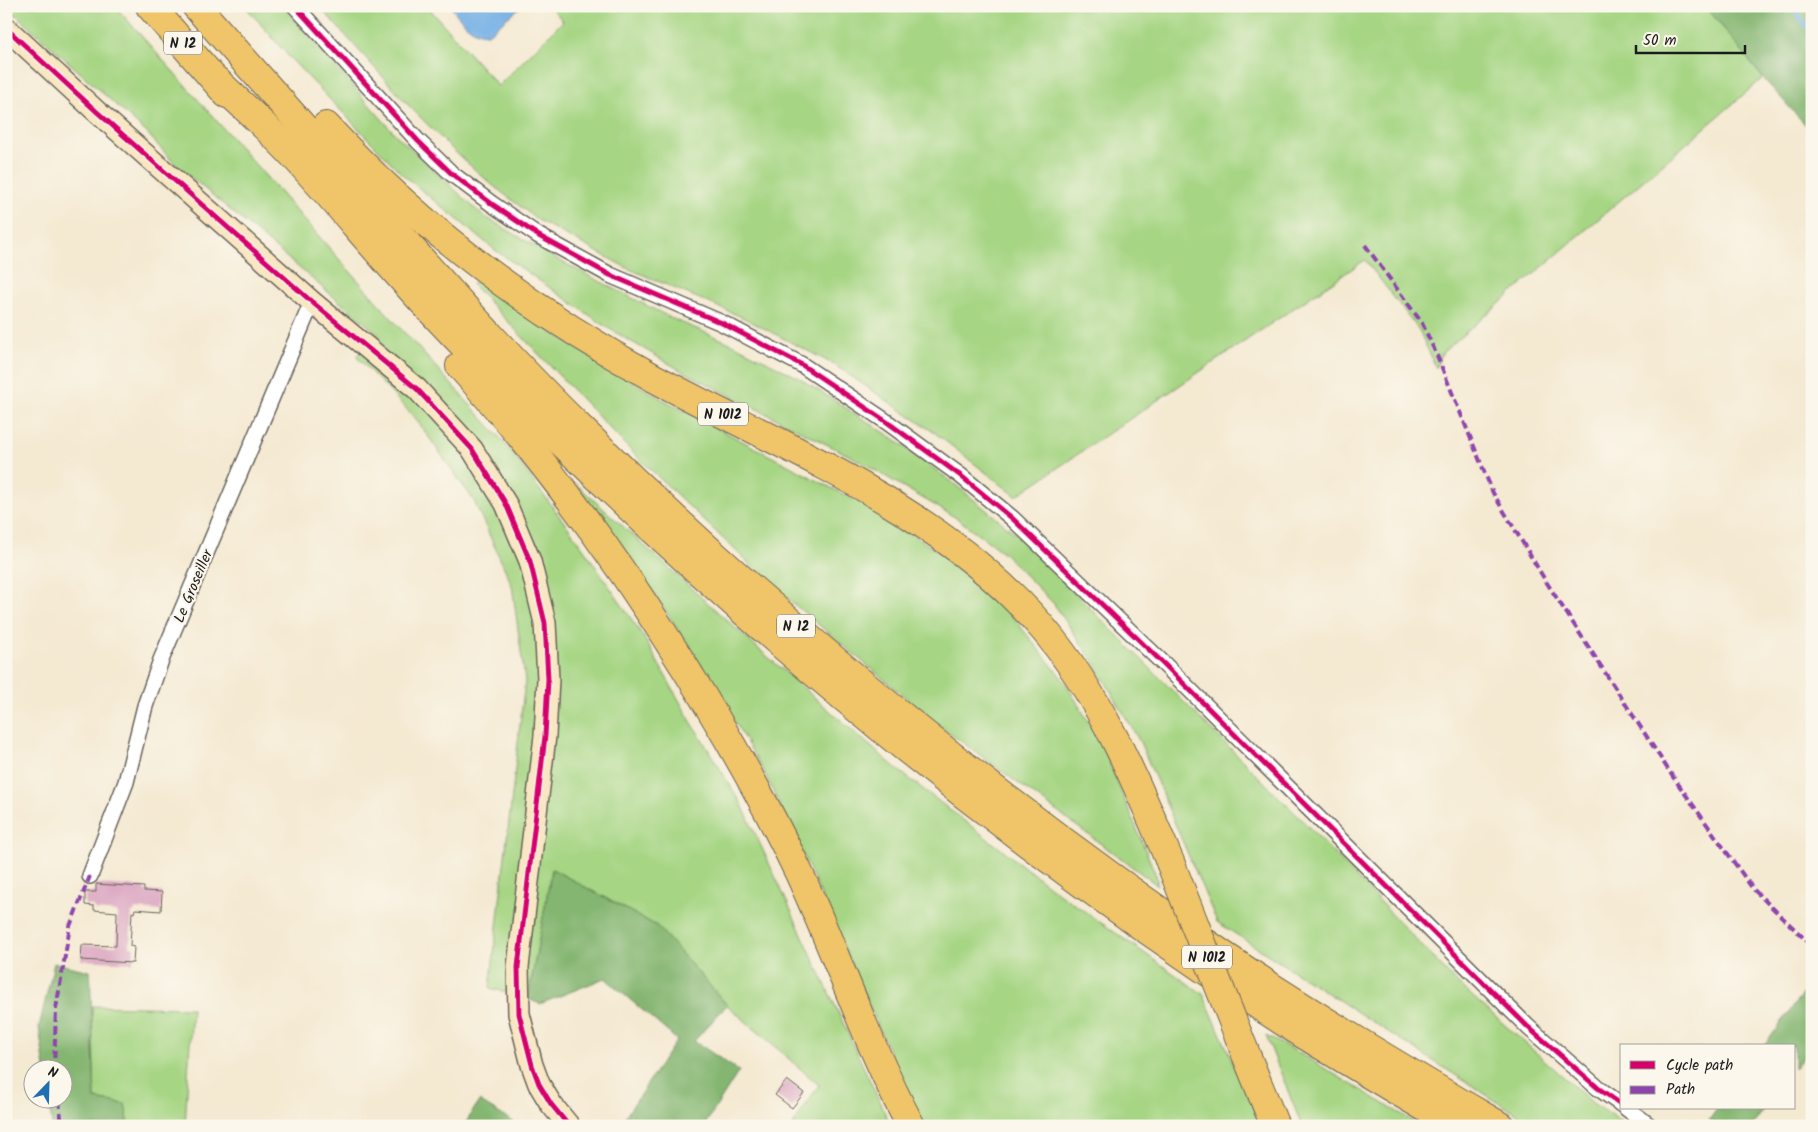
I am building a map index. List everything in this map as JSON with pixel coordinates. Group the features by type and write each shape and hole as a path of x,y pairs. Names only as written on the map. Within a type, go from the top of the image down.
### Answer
{"highway":[{"name":"N 12","path":"150,6 217,80 302,164 398,275 485,367 616,494 763,628 914,755 1078,880 1192,960 1296,1029 1456,1126"},
{"name":"N 12","path":"196,6 505,353 583,432 768,602 929,738 1082,855 1230,959 1308,1010 1500,1126"},
{"name":"N 1012","path":"217,6 331,132 376,176 437,231 510,288 606,351 879,496 920,521 980,565 1041,626 1082,683 1105,720 1128,766 1170,862 1275,1126"},
{"path":"217,80 308,195 467,373 525,442 615,560 653,617 714,714 775,826 824,930 871,1043 911,1126"}],"street":[{"path":"295,6 418,142 452,174 492,204 539,236 610,275 722,323 802,365 888,422 968,482 1012,518 1165,665 1528,1027 1598,1088 1620,1104"},
{"path":"6,28 96,112 312,302 416,389 472,449 506,504 530,560 545,623 548,679 545,736 519,958 519,1014 532,1065 539,1084 551,1104 569,1126"},
{"name":"Le Groseiller","path":"90,876 126,782 145,706 161,660 312,302"},
{"path":"1629,1110 1650,1126"}],"green space":[{"path":"6,6 115,6 393,320 503,441 579,542 643,636 690,720 741,803 891,1126 792,1126 819,1085 727,1005 657,926 552,869 528,999 490,988 525,681 512,585 474,501 416,419 356,356 378,334 174,163 147,133"},
{"path":"245,6 282,6 395,134 482,215 562,262 673,319 735,345 799,378 893,438 952,482 1016,534 1307,825 1456,982 1594,1104 1629,1126 1538,1126 1513,1112 1217,922 1140,742 1095,664 1054,604 1004,553 958,519 856,459 680,370 608,328 495,250 403,175 290,58"},
{"path":"319,6 427,6 498,86 563,21 550,6 1706,6 1763,78 1443,352 1436,368 1419,330 1365,260 1016,496 935,433 833,364 742,317 627,268 538,220 491,184 453,150 410,107"},
{"path":"1706,6 1812,6 1812,132 1763,78"},
{"path":"477,279 543,327 660,398 885,516 961,567 1012,616 1065,682 1102,745 1157,878 1157,885 936,723 776,589 632,452 472,284"},
{"path":"575,483 761,651 898,770 1057,892 1203,994 1261,1126 925,1126 910,1099 814,879 764,772 706,673 657,598"},
{"path":"552,869 657,926 727,1005 694,1041 739,1071 704,1126 633,1126 623,1120 677,1040 605,978 540,1004 528,999"},
{"path":"54,963 90,971 95,1099 125,1104 129,1126 52,1126 50,1110 72,1110 72,1060 44,1060 39,1027"},
{"path":"1812,981 1812,1046 1796,1066 1796,1044 1765,1044"},
{"path":"92,1006 192,1008 185,1126 129,1126 125,1104 95,1099"},
{"path":"1266,1036 1294,1050 1421,1126 1302,1126"},
{"path":"479,1101 520,1126 464,1126"},
{"path":"1716,1110 1764,1110 1752,1126 1721,1126 1709,1120"},
{"path":"185,1123 284,1126 185,1126"}],"water":[{"path":"450,6 519,6 519,8 488,34 471,29"}],"building":[{"path":"96,884 144,887 144,891 162,892 161,911 135,909 134,913 132,912 130,946 134,947 133,963 81,960 82,945 116,946 117,912 94,910 94,906 85,905 85,892 96,892"},
{"path":"787,1080 804,1093 792,1108 775,1095"}],"waterway":[{"path":"1792,6 1812,34"}],"marked path":[{"path":"1365,245 1422,323 1493,493 1545,580 1671,774 1753,889 1812,946"},
{"path":"54,1060 56,1009 70,926 90,876"},
{"path":"60,1110 62,1126"}],"cycle path":[{"path":"295,6 418,141 452,174 492,204 539,236 610,275 722,323 802,365 887,422 961,476 1012,518 1165,665 1528,1027 1598,1088 1620,1104"},
{"path":"6,28 96,111 312,302 417,389 472,449 506,504 530,561 545,623 548,679 545,736 518,967 519,1014 532,1065 539,1084 551,1104 569,1126"}]}
